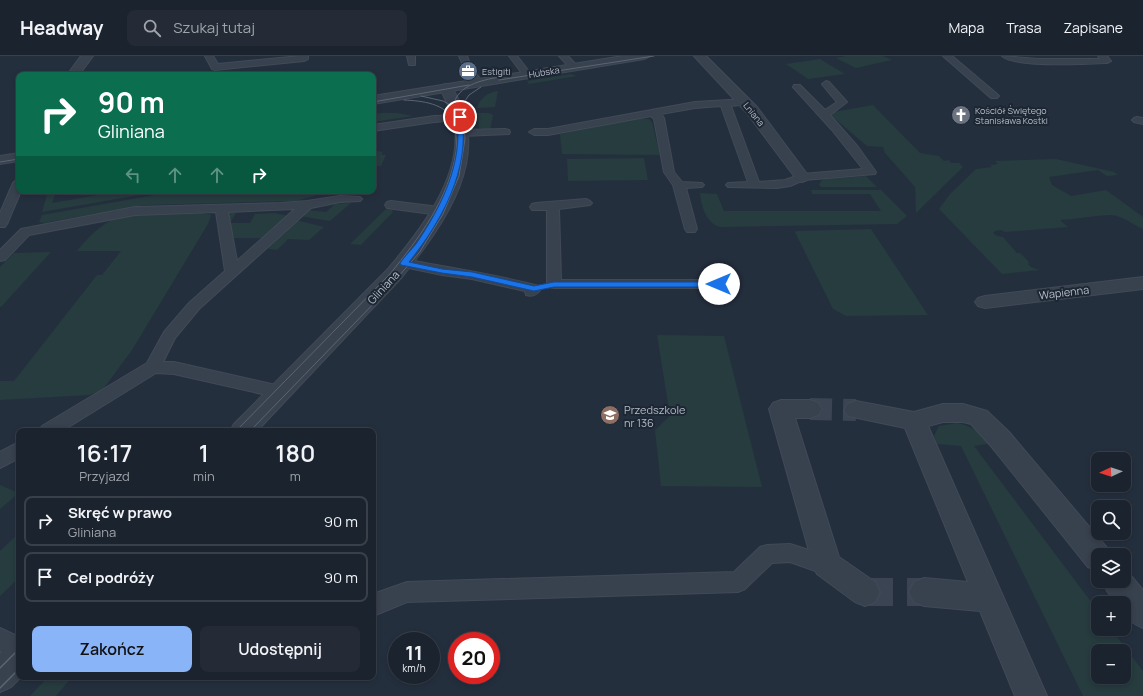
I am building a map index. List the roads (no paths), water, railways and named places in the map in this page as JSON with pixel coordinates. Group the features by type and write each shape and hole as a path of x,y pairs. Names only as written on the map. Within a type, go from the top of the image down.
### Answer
{"street":[{"path":"75,72 87,56"},
{"name":"Hubska","path":"376,100 446,88 474,77 527,74 644,56"},
{"name":"Lniana","path":"700,56 746,102 802,177"},
{"name":"Gliniana","path":"245,428 395,275 419,245 439,212 455,174 460,156 462,133 459,118 446,88"},
{"path":"0,160 16,156"},
{"name":"Wapienna","path":"985,302 1143,283"},
{"path":"810,409 781,409 827,565 865,592"},
{"path":"856,410 914,421 943,413 964,413 979,417 1000,439 1091,550"},
{"path":"914,421 1031,696"},
{"path":"1123,588 1141,607"},
{"path":"924,592 990,598"},
{"path":"0,676 16,659"}],"lane":[{"path":"209,56 215,67 261,66 304,59 304,56"},
{"path":"513,56 527,74"},
{"path":"563,56 574,67"},
{"path":"947,56 994,96"},
{"path":"1008,57 1066,62 1107,61 1102,56"},
{"path":"1008,57 1019,66"},
{"path":"824,114 842,102 826,84"},
{"path":"732,185 785,184 797,181 802,177 871,172 853,147 824,114 797,87"},
{"path":"534,132 548,132 695,105 746,102"},
{"path":"725,104 754,184"},
{"path":"653,112 659,118 670,172 679,185 691,229"},
{"path":"376,128 434,119 459,118"},
{"path":"462,133 505,132"},
{"path":"679,185 698,185"},
{"path":"1,224 16,190"},
{"path":"0,257 25,232 135,211 281,207 307,205 340,199 356,199"},
{"path":"536,207 586,204"},
{"path":"53,428 153,366 169,336 194,306 307,205"},
{"path":"391,205 439,212"},
{"path":"553,206 554,284"},
{"path":"221,208 232,272"},
{"path":"404,263 442,271 472,275 533,291 554,284 719,284"},
{"path":"153,366 174,368 280,392"},
{"path":"0,461 16,451"},
{"path":"376,604 407,592 738,582 767,554 790,553 827,565"},
{"path":"0,639 16,647"}],"tunnel":[{"path":"810,409 856,410"},
{"path":"865,592 924,592"}],"tram line":[{"path":"499,80 654,56"},
{"path":"454,107 456,98 465,88 478,82 505,76"},
{"path":"376,101 469,85"},
{"path":"253,428 382,295 419,253 443,214 459,176 465,139 463,104 469,95 481,87"},
{"path":"421,96 443,101 454,107"},
{"path":"404,100 432,104 445,110 455,121"},
{"path":"454,107 458,109"},
{"path":"454,107 455,121"},
{"path":"239,428 390,274 422,232 440,202 452,169 456,152 455,121"},
{"path":"0,162 16,159"},
{"path":"0,668 16,652"},
{"path":"0,688 16,672"}],"place":[{"name":"Estigiti","path":"468,71"},
{"name":"Kościół Świętego Stanisława Kostki","path":"961,115"},
{"name":"Przedszkole nr 136","path":"610,415"}]}
